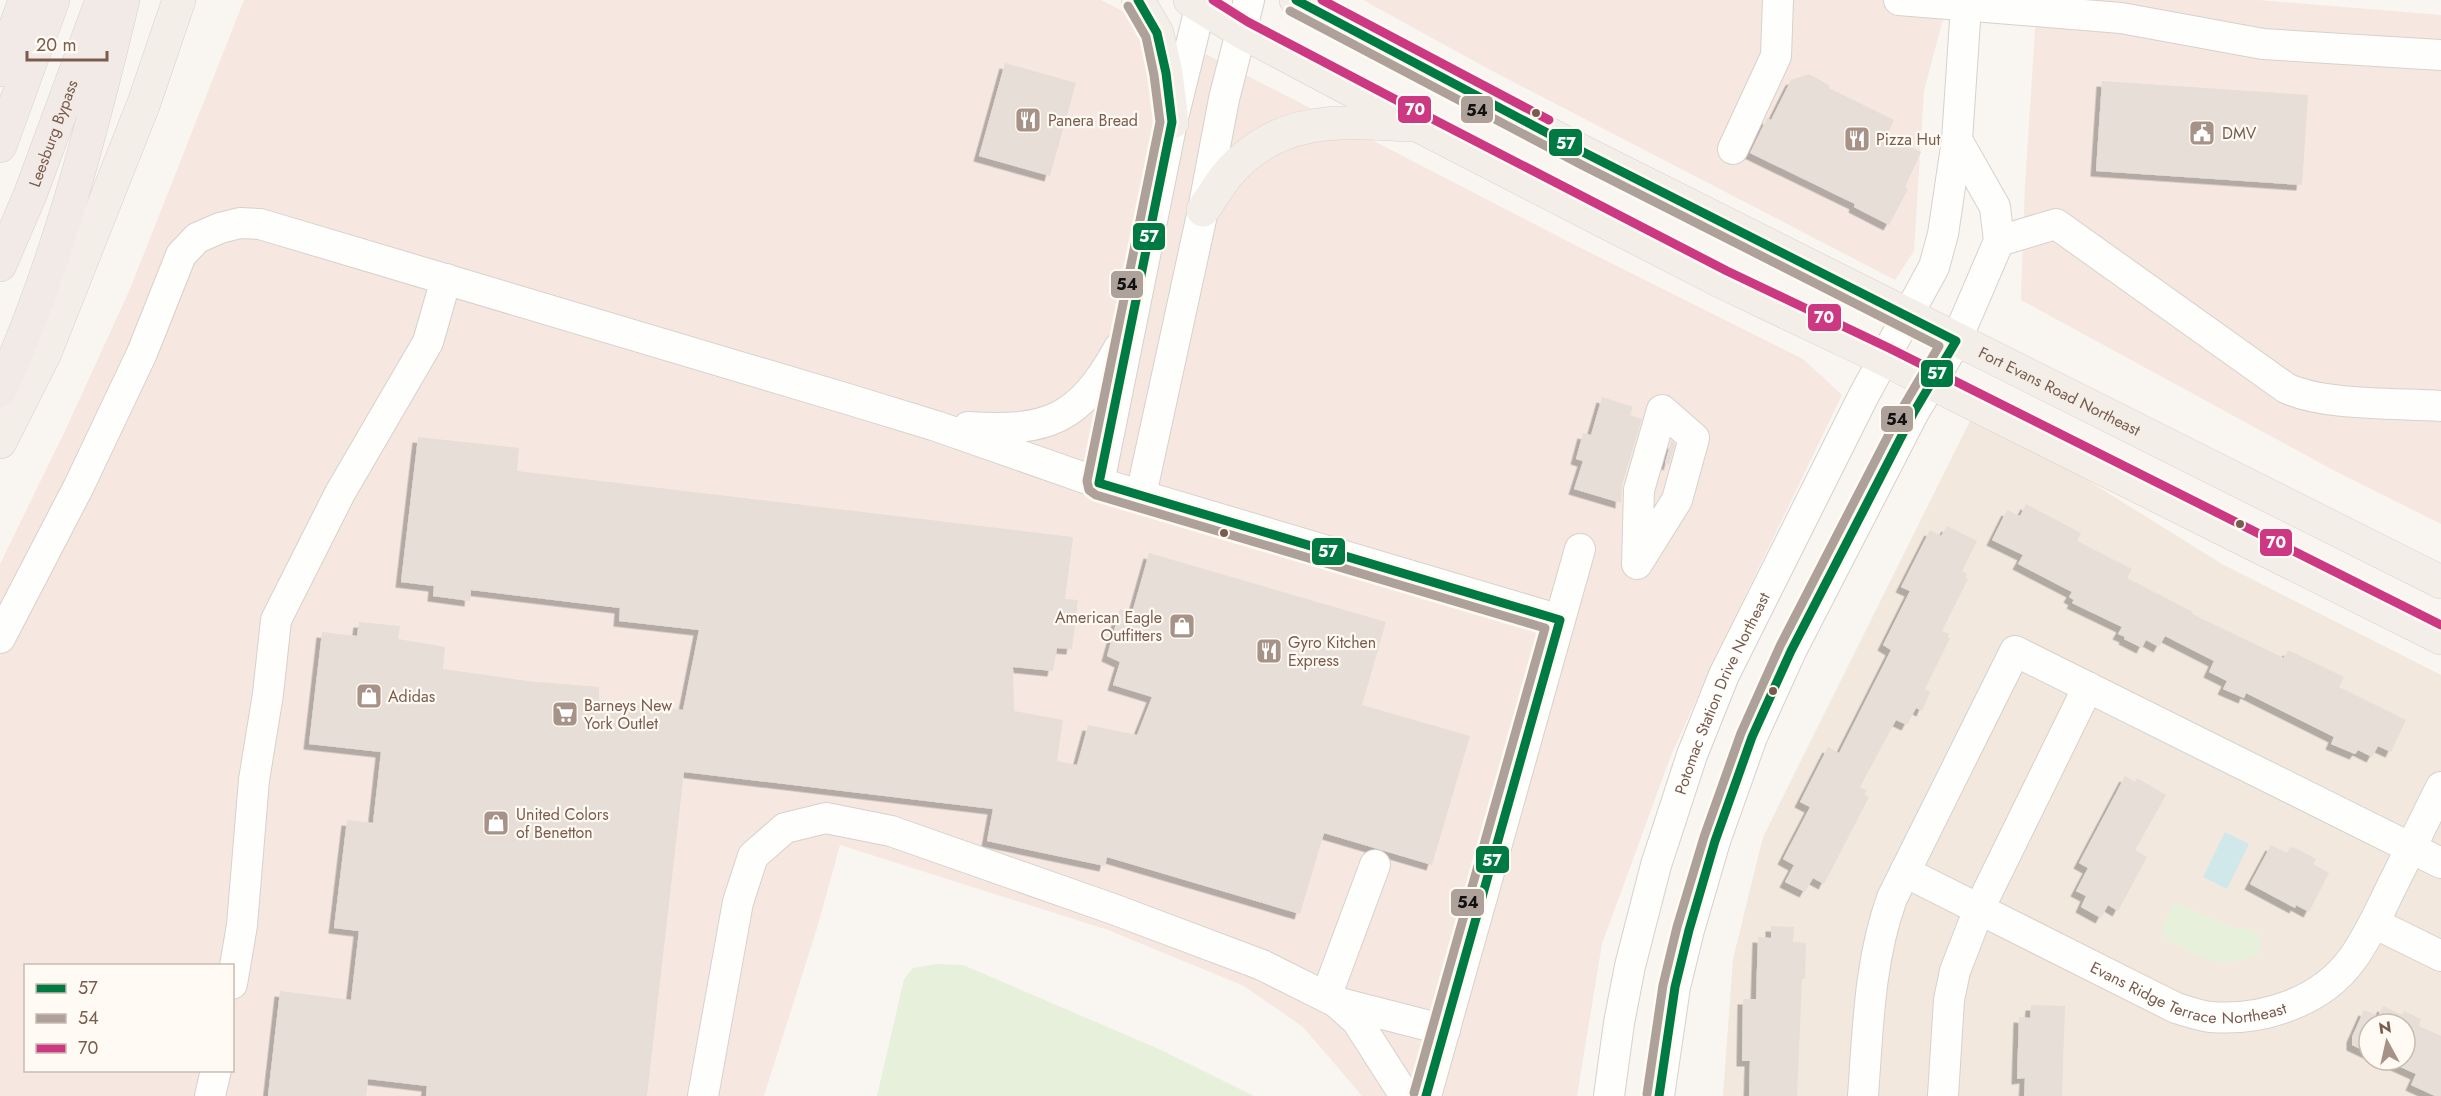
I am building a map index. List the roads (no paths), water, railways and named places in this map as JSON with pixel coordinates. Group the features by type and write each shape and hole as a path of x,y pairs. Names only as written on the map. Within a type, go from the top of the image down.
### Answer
{"highway":[{"path":"0,70 25,0"},
{"path":"0,146 53,0"},
{"name":"Leesburg Bypass","path":"0,265 30,195 102,0"},
{"path":"0,391 18,351 57,245 91,132 123,0"}],"main road":[{"path":"0,442 45,353 144,103 179,0"},
{"path":"1138,0 1157,33 1166,73 1172,122"},
{"name":"Fort Evans Road Northeast","path":"1296,0 1585,153 1956,341 2089,405 2441,582"},
{"path":"1198,2 1242,32 1722,282 1884,359 2441,638"},
{"path":"1203,210 1227,175 1255,150 1278,135 1305,126 1352,122 1417,125"}],"street":[{"path":"1141,495 1203,210 1224,99 1249,0"},
{"path":"1734,149 1776,56 1778,0"},
{"path":"1899,0 2121,18 2262,44 2441,55"},
{"path":"1099,483 1198,2"},
{"name":"Potomac Station Drive Northeast","path":"1609,1096 1630,966 1656,865 1692,755 1724,675 1884,359 1934,267 1943,234 1957,140 1966,6"},
{"path":"1659,1096 1675,987 1689,930 1715,841 1752,737 1791,651 1914,412 1956,341 2000,241 1995,207 1957,140"},
{"path":"0,638 79,486 142,353 181,255 197,238 220,228 240,223 260,224 936,426 1099,483 1560,620"},
{"path":"2000,241 2056,224 2294,391 2321,398 2441,406"},
{"path":"234,972 242,925 254,780 268,694 276,620 340,493 428,342 446,279"},
{"path":"936,426 1004,429 1041,423 1070,411 1090,393 1130,327"},
{"path":"1637,564 1650,491 1673,419"},
{"path":"1426,1096 1580,549"},
{"path":"1863,1096 1870,994 1877,951 1892,898 2015,651 2441,863"},
{"path":"1943,1096 1949,1000 1955,971 1979,909 2088,687"},
{"name":"Evans Ridge Terrace Northeast","path":"1905,872 2176,1008 2209,1017 2243,1017 2264,1014 2303,1000 2329,983 2352,960 2374,922 2441,787"},
{"path":"703,1096 738,902 753,856 784,828 826,818 891,831 1091,901 1262,965 1331,999 1444,1030"},
{"path":"1331,999 1375,866"},
{"path":"2374,922 2441,956"},
{"path":"1331,999 1357,1021 1405,1096"},
{"path":"210,1096 216,1072"}],"water":[{"path":"2225,832 2249,844 2227,889 2203,877"}],"place":[{"name":"Panera Bread","path":"1028,120"},
{"name":"DMV","path":"2202,133"},
{"name":"Pizza Hut","path":"1857,139"},
{"name":"American Eagle Outfitters","path":"1182,626"},
{"name":"Gyro Kitchen Express","path":"1269,651"},
{"name":"Adidas","path":"369,696"},
{"name":"Barneys New York Outlet","path":"565,714"},
{"name":"United Colors of Benetton","path":"496,823"}]}
